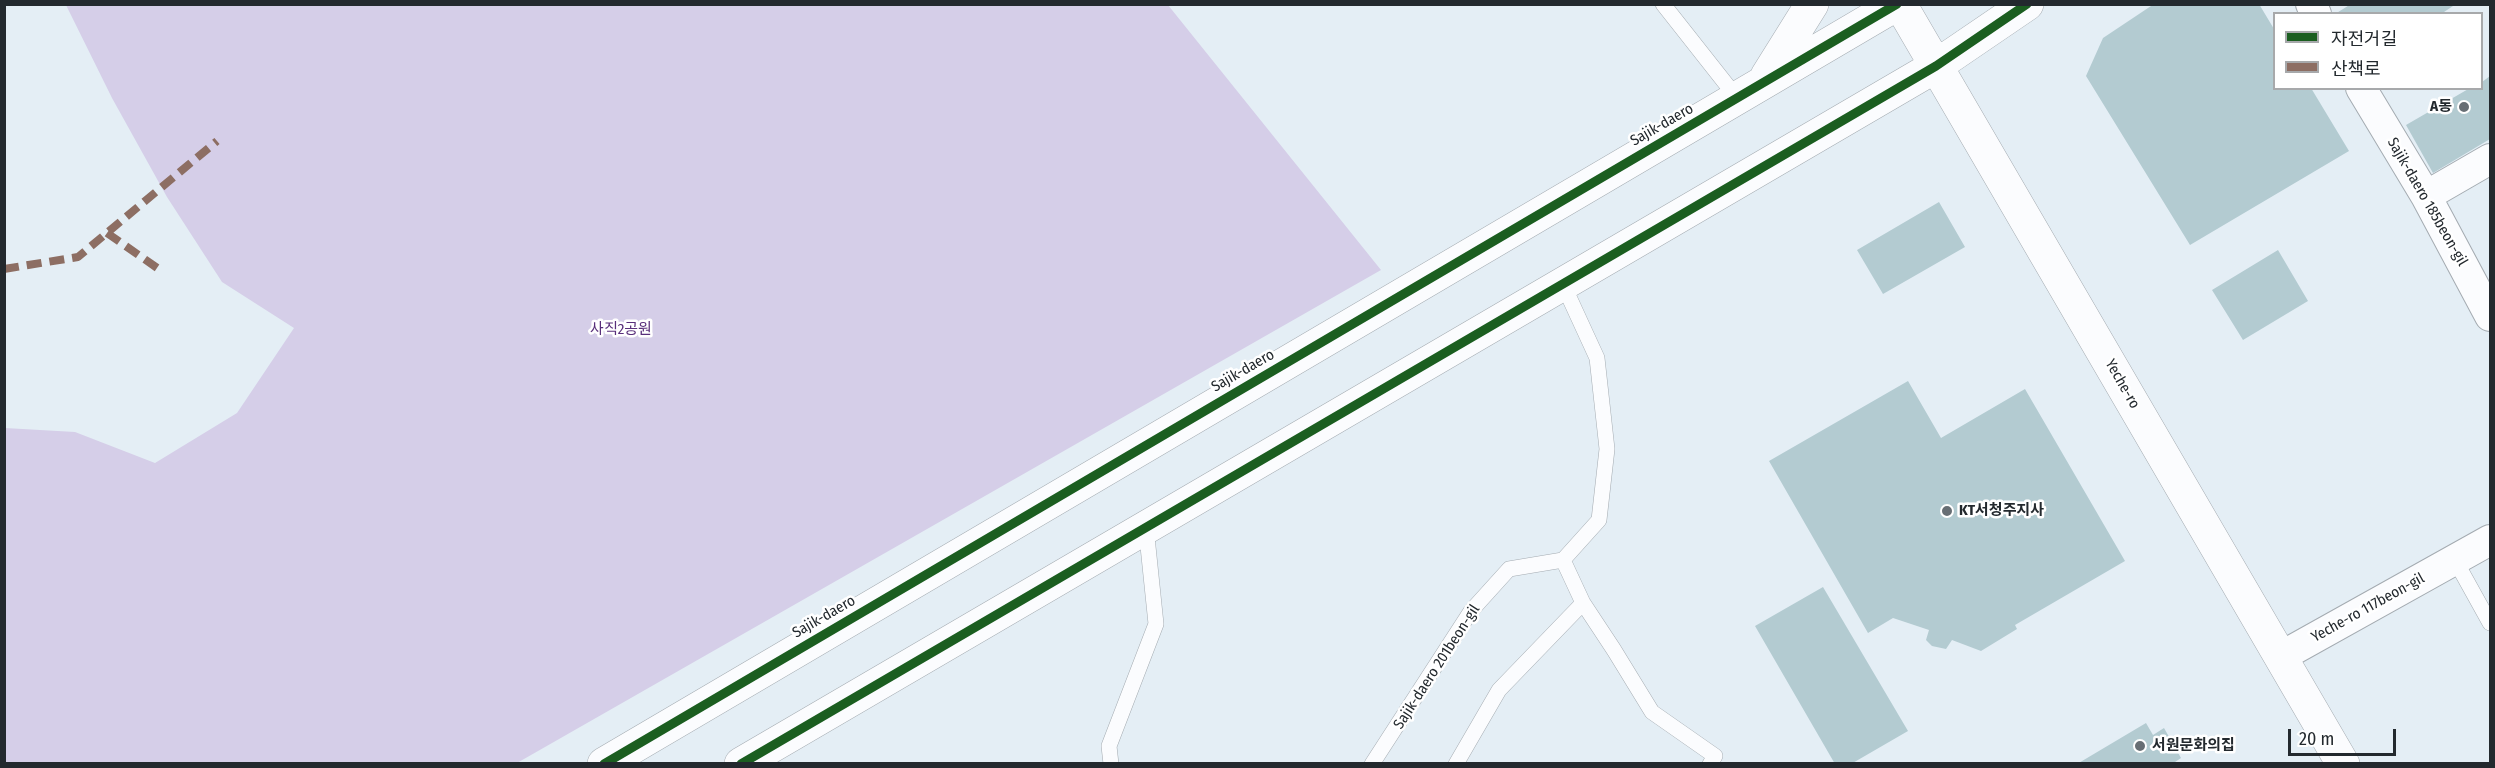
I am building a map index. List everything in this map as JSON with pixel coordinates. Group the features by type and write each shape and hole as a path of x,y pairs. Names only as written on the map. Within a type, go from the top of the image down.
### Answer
{"main road":[{"path":"1748,92 1782,56 1812,4"},
{"name":"Sajik-daero","path":"604,764 1899,4"},
{"name":"Yeche-ro","path":"1899,4 2282,656 2343,764"},
{"path":"741,764 1936,66 2027,4"}],"street":[{"name":"Sajik-daero 185beon-gil","path":"2362,90 2426,196 2490,316"},
{"path":"2426,196 2490,159"},
{"name":"Yeche-ro 117beon-gil","path":"2282,656 2490,540"}],"lane":[{"path":"1663,4 1730,88 1748,92"},
{"path":"1563,284 1597,358 1606,449 1599,520 1563,560 1582,603 1652,711 1715,756 1710,764"},
{"path":"1111,764 1109,746 1156,624 1146,527"},
{"name":"Sajik-daero 201beon-gil","path":"1372,764 1471,611 1509,569 1563,560"},
{"path":"2455,560 2490,623"},
{"path":"1456,764 1499,690 1582,603"}],"green space":[{"name":"사직2공원","path":"66,5 1168,5 1381,270 517,763 5,763 5,428 75,432 155,463 237,413 294,328 222,282 167,197 112,98"}],"building":[{"path":"2154,4 2259,4 2273,27 2273,90 2312,90 2349,151 2190,245 2086,76 2103,38"},
{"path":"2351,4 2456,4 2444,12 2338,12"},
{"name":"A동","path":"2490,76 2490,139 2433,173 2406,125 2467,90 2483,90 2483,81"},
{"path":"1939,202 1965,247 1883,294 1857,250"},
{"path":"2278,250 2308,301 2243,340 2212,290"},
{"name":"KT서청주지사","path":"1908,381 1941,438 2025,389 2125,561 2015,625 2017,629 1981,651 1952,640 1946,649 1932,646 1926,640 1929,630 1893,618 1868,633 1769,461"},
{"path":"1823,587 1908,731 1851,764 1835,764 1755,626"},
{"name":"서원문화의집","path":"2146,723 2153,735 2164,728 2181,758 2172,764 2077,764"}],"marked path":[{"path":"4,269 78,257 217,141"},
{"path":"107,233 163,272"}],"cycle path":[{"path":"604,764 1897,4"},
{"path":"741,764 1936,66 2027,4"}],"place":[{"name":"A동","path":"2464,107"},
{"name":"KT서청주지사","path":"1947,511"},
{"name":"서원문화의집","path":"2140,746"}]}
